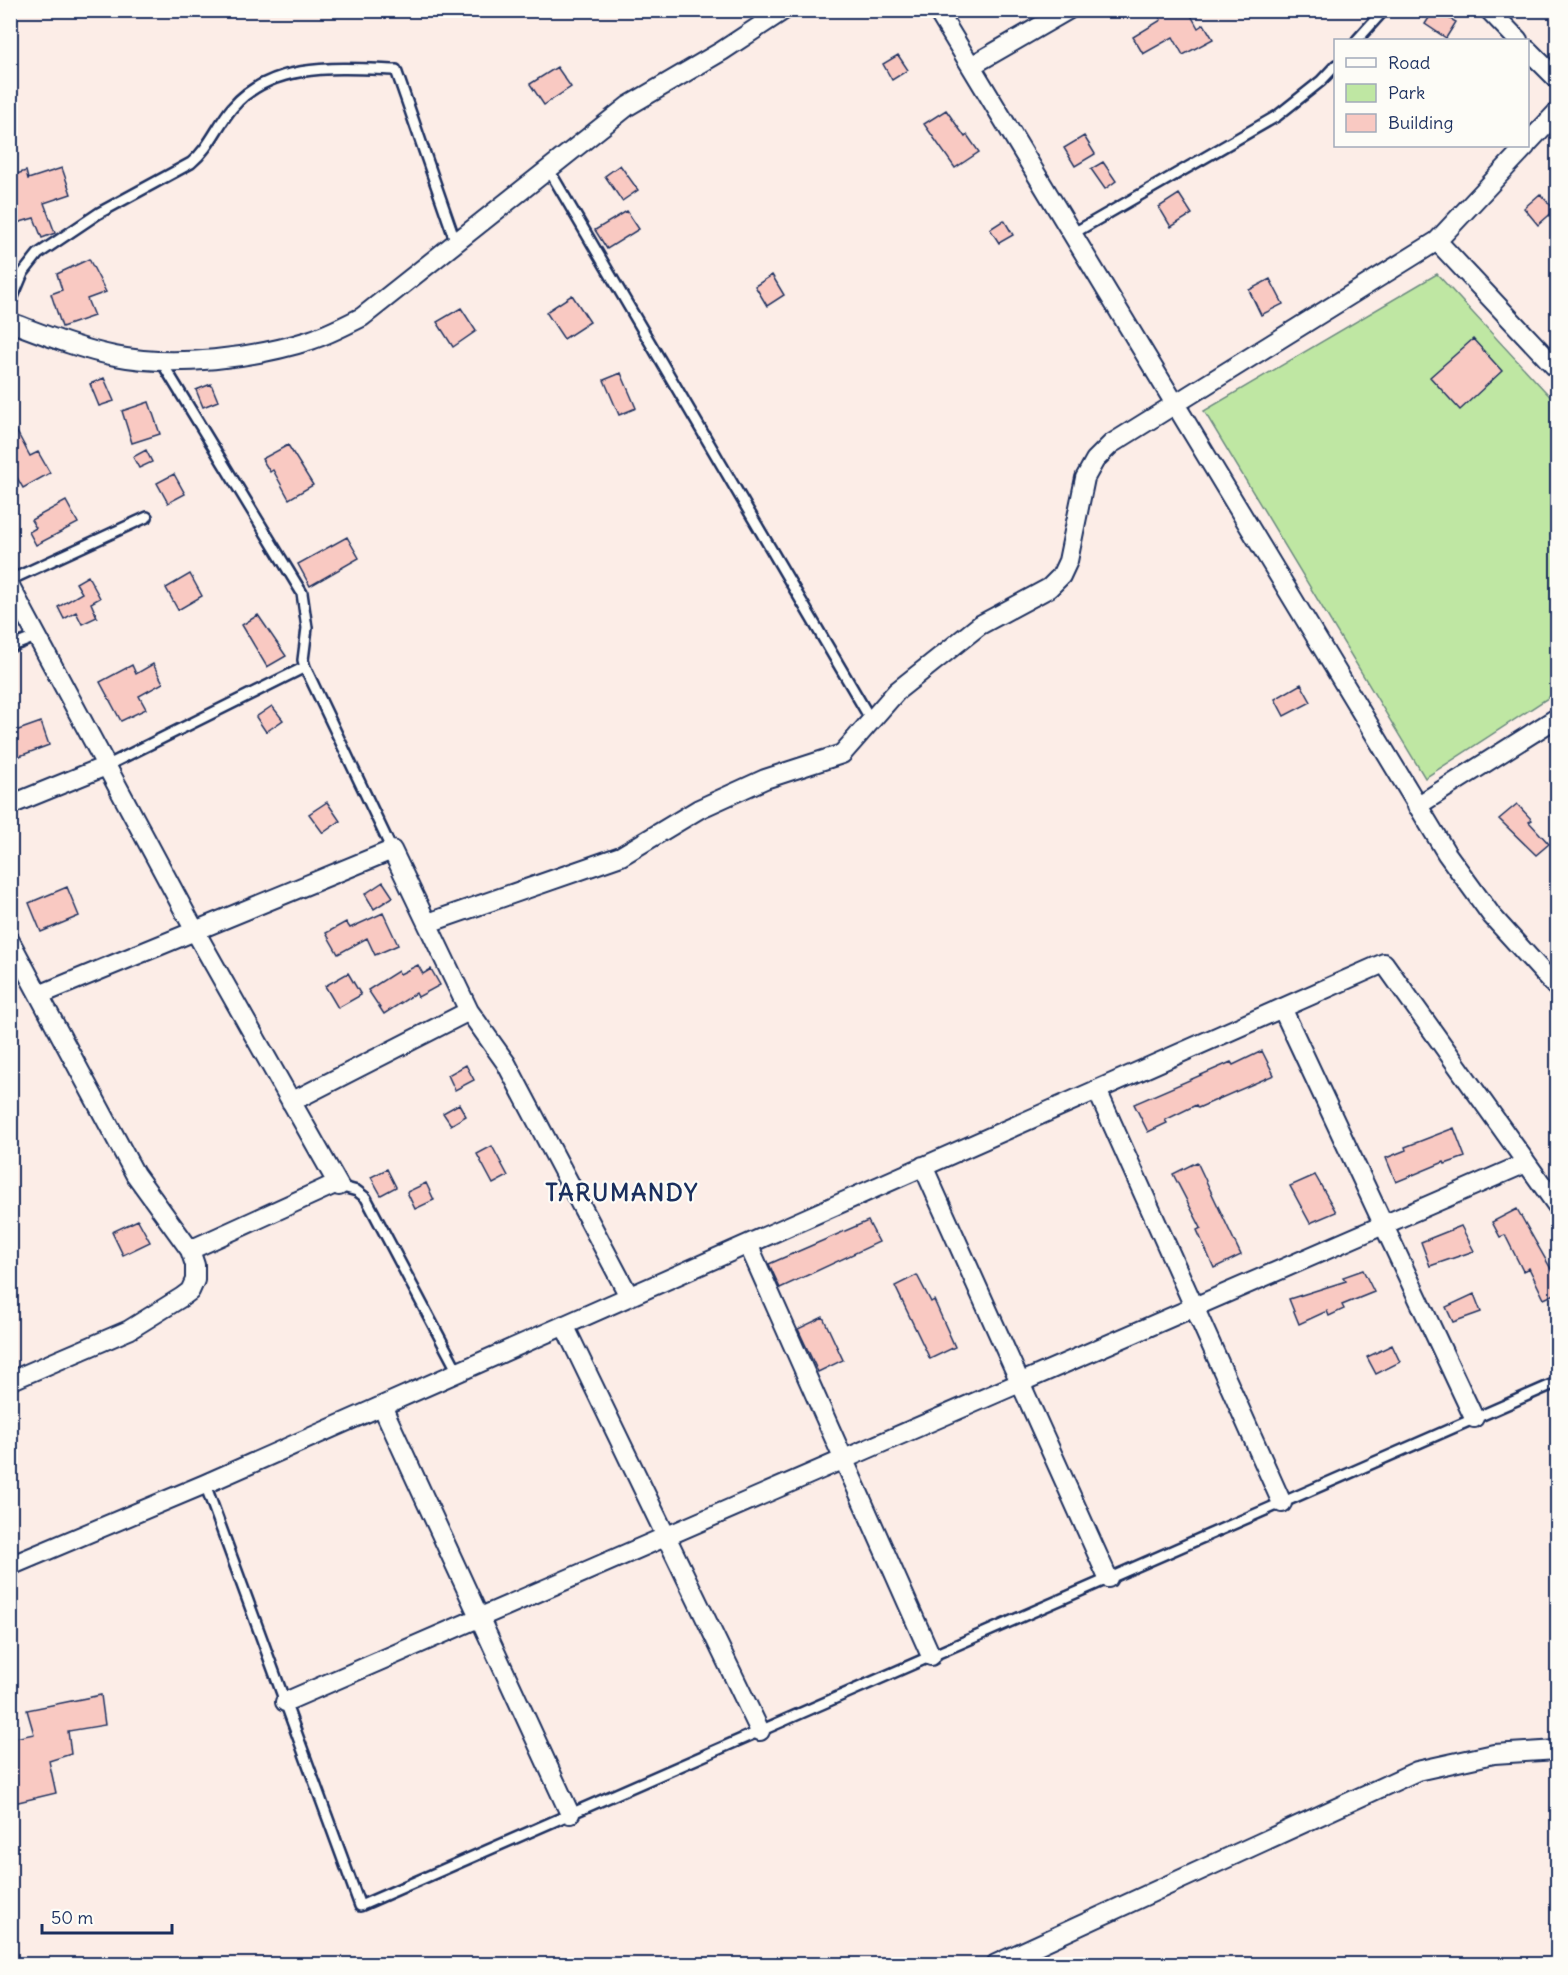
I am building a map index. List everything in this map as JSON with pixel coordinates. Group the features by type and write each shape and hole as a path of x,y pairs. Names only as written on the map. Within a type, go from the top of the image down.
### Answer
{"street":[{"path":"10,322 75,346 118,357 161,360 210,359 257,353 312,339 362,317 628,106 722,51 784,10"},
{"path":"937,10 1447,854 1492,915 1557,989"},
{"path":"971,66 1068,10"},
{"path":"1489,10 1517,39"},
{"path":"1529,52 1557,80"},
{"path":"1529,142 1557,111"},
{"path":"428,922 621,856 699,809 765,779 842,754 897,691 980,625 1049,588 1061,576 1068,561 1085,478 1095,460 1111,444 1437,241 1524,147"},
{"path":"1437,241 1557,370"},
{"path":"10,586 195,931 338,1185 190,1250"},
{"path":"1417,806 1557,717"},
{"path":"10,805 105,766"},
{"path":"39,995 392,850 469,1011 506,1063 629,1296"},
{"path":"10,941 135,1174 190,1250 195,1265 195,1280 190,1291 182,1297 129,1330 10,1381"},
{"path":"10,1566 205,1484 1384,963 1557,1207"},
{"path":"1282,1008 1474,1418"},
{"path":"291,1102 469,1011"},
{"path":"1097,1090 1282,1503"},
{"path":"285,1702 1526,1163"},
{"path":"923,1166 1108,1578"},
{"path":"748,1244 931,1656"},
{"path":"564,1325 760,1731"},
{"path":"382,1406 570,1814"},
{"path":"996,1965 1417,1771 1494,1754 1557,1750"}],"lane":[{"path":"1358,39 1384,10"},
{"path":"1072,234 1277,116 1321,81 1334,66"},
{"path":"10,304 23,273 38,254 99,213 191,163 203,153 231,109 251,89 269,80 306,70 340,68 396,70 456,243"},
{"path":"549,170 871,720"},
{"path":"161,360 302,593 307,628 305,667 392,850"},
{"path":"10,580 147,517"},
{"path":"10,647 38,636"},
{"path":"105,766 305,667"},
{"path":"338,1185 357,1191 366,1198 458,1372"},
{"path":"205,1484 360,1906 1557,1382"}],"green space":[{"path":"1437,274 1557,404 1557,692 1425,778 1204,411"}],"building":[{"path":"1155,10 1188,10 1198,28 1204,24 1213,39 1183,55 1173,37 1143,54 1133,37 1161,20"},
{"path":"1434,10 1456,22 1446,38 1425,24"},
{"path":"898,55 908,70 892,80 883,64"},
{"path":"557,67 571,87 544,105 530,84"},
{"path":"946,110 979,152 955,168 924,124"},
{"path":"1084,136 1095,154 1075,166 1064,148"},
{"path":"1103,162 1116,181 1105,189 1091,169"},
{"path":"620,165 638,190 622,201 605,176"},
{"path":"62,168 71,194 44,203 55,233 42,238 34,218 10,225 10,176 26,171 28,179"},
{"path":"1179,194 1192,214 1171,227 1159,207"},
{"path":"1540,194 1555,210 1538,225 1524,208"},
{"path":"627,211 639,229 607,249 595,230"},
{"path":"1004,220 1013,235 999,243 990,229"},
{"path":"89,259 106,292 87,299 94,316 62,327 51,294 62,290 57,274"},
{"path":"772,275 784,295 767,306 755,286"},
{"path":"1270,279 1283,304 1261,315 1249,290"},
{"path":"572,295 590,322 564,339 546,312"},
{"path":"461,308 476,331 453,347 437,322"},
{"path":"1473,339 1502,371 1460,410 1430,377"},
{"path":"621,373 636,408 619,415 604,380"},
{"path":"104,378 114,401 99,406 90,384"},
{"path":"211,384 218,401 203,407 196,390"},
{"path":"149,402 160,434 132,443 122,411"},
{"path":"10,419 30,456 38,452 50,473 23,488 10,465"},
{"path":"288,445 313,485 289,499 273,470 270,472 262,459"},
{"path":"146,450 152,462 139,468 133,457"},
{"path":"174,474 185,494 168,503 157,483"},
{"path":"66,501 78,523 36,545 29,532 36,528 31,520"},
{"path":"347,537 359,558 310,586 298,564"},
{"path":"190,574 202,596 178,610 166,588"},
{"path":"88,576 100,598 91,603 97,617 82,624 76,612 64,619 58,607 82,593 76,583"},
{"path":"258,615 286,656 267,667 242,625"},
{"path":"153,664 163,683 139,696 146,709 121,721 100,682 132,665 136,674"},
{"path":"1301,684 1311,702 1284,716 1275,699"},
{"path":"272,706 283,720 266,732 256,717"},
{"path":"41,722 49,745 17,757 10,733"},
{"path":"327,802 340,821 323,833 309,814"},
{"path":"1517,804 1532,820 1529,822 1549,844 1536,855 1499,819"},
{"path":"383,882 393,897 374,909 365,894"},
{"path":"67,887 79,916 41,932 29,903"},
{"path":"383,913 398,945 375,955 367,938 338,954 326,933 346,922 350,928"},
{"path":"418,965 423,974 431,969 440,985 418,997 416,993 384,1014 368,990 398,971 400,974"},
{"path":"348,973 361,995 338,1008 325,986"},
{"path":"1262,1051 1274,1075 1198,1108 1196,1105 1165,1120 1167,1123 1148,1132 1134,1104 1231,1062 1233,1065"},
{"path":"466,1065 474,1080 455,1090 448,1075"},
{"path":"459,1104 466,1116 451,1125 443,1113"},
{"path":"1454,1128 1465,1157 1445,1164 1444,1162 1396,1182 1386,1158 1406,1150 1405,1147"},
{"path":"492,1146 508,1176 493,1184 477,1154"},
{"path":"1197,1162 1241,1255 1214,1268 1197,1230 1201,1228 1173,1174"},
{"path":"387,1169 396,1187 381,1195 371,1177"},
{"path":"1315,1175 1336,1212 1310,1223 1290,1186"},
{"path":"426,1183 434,1200 415,1209 407,1192"},
{"path":"1517,1209 1554,1274 1557,1273 1557,1293 1544,1299 1529,1268 1523,1271 1505,1235 1500,1237 1492,1222"},
{"path":"138,1220 150,1242 123,1255 112,1232"},
{"path":"868,1221 879,1242 780,1288 769,1264"},
{"path":"1461,1226 1474,1251 1430,1266 1421,1242"},
{"path":"1363,1270 1374,1292 1342,1305 1344,1309 1329,1316 1327,1311 1299,1324 1289,1299 1346,1281 1343,1277"},
{"path":"917,1275 931,1302 934,1300 955,1347 930,1359 895,1286"},
{"path":"1474,1294 1481,1312 1453,1322 1446,1307"},
{"path":"823,1317 843,1360 818,1372 798,1329"},
{"path":"1392,1345 1400,1362 1376,1374 1367,1357"},
{"path":"101,1695 105,1725 68,1731 71,1754 49,1761 56,1793 10,1804 10,1739 34,1734 27,1710"}],"district":[{"name":"TARUMANDY","path":"622,1193"}]}
